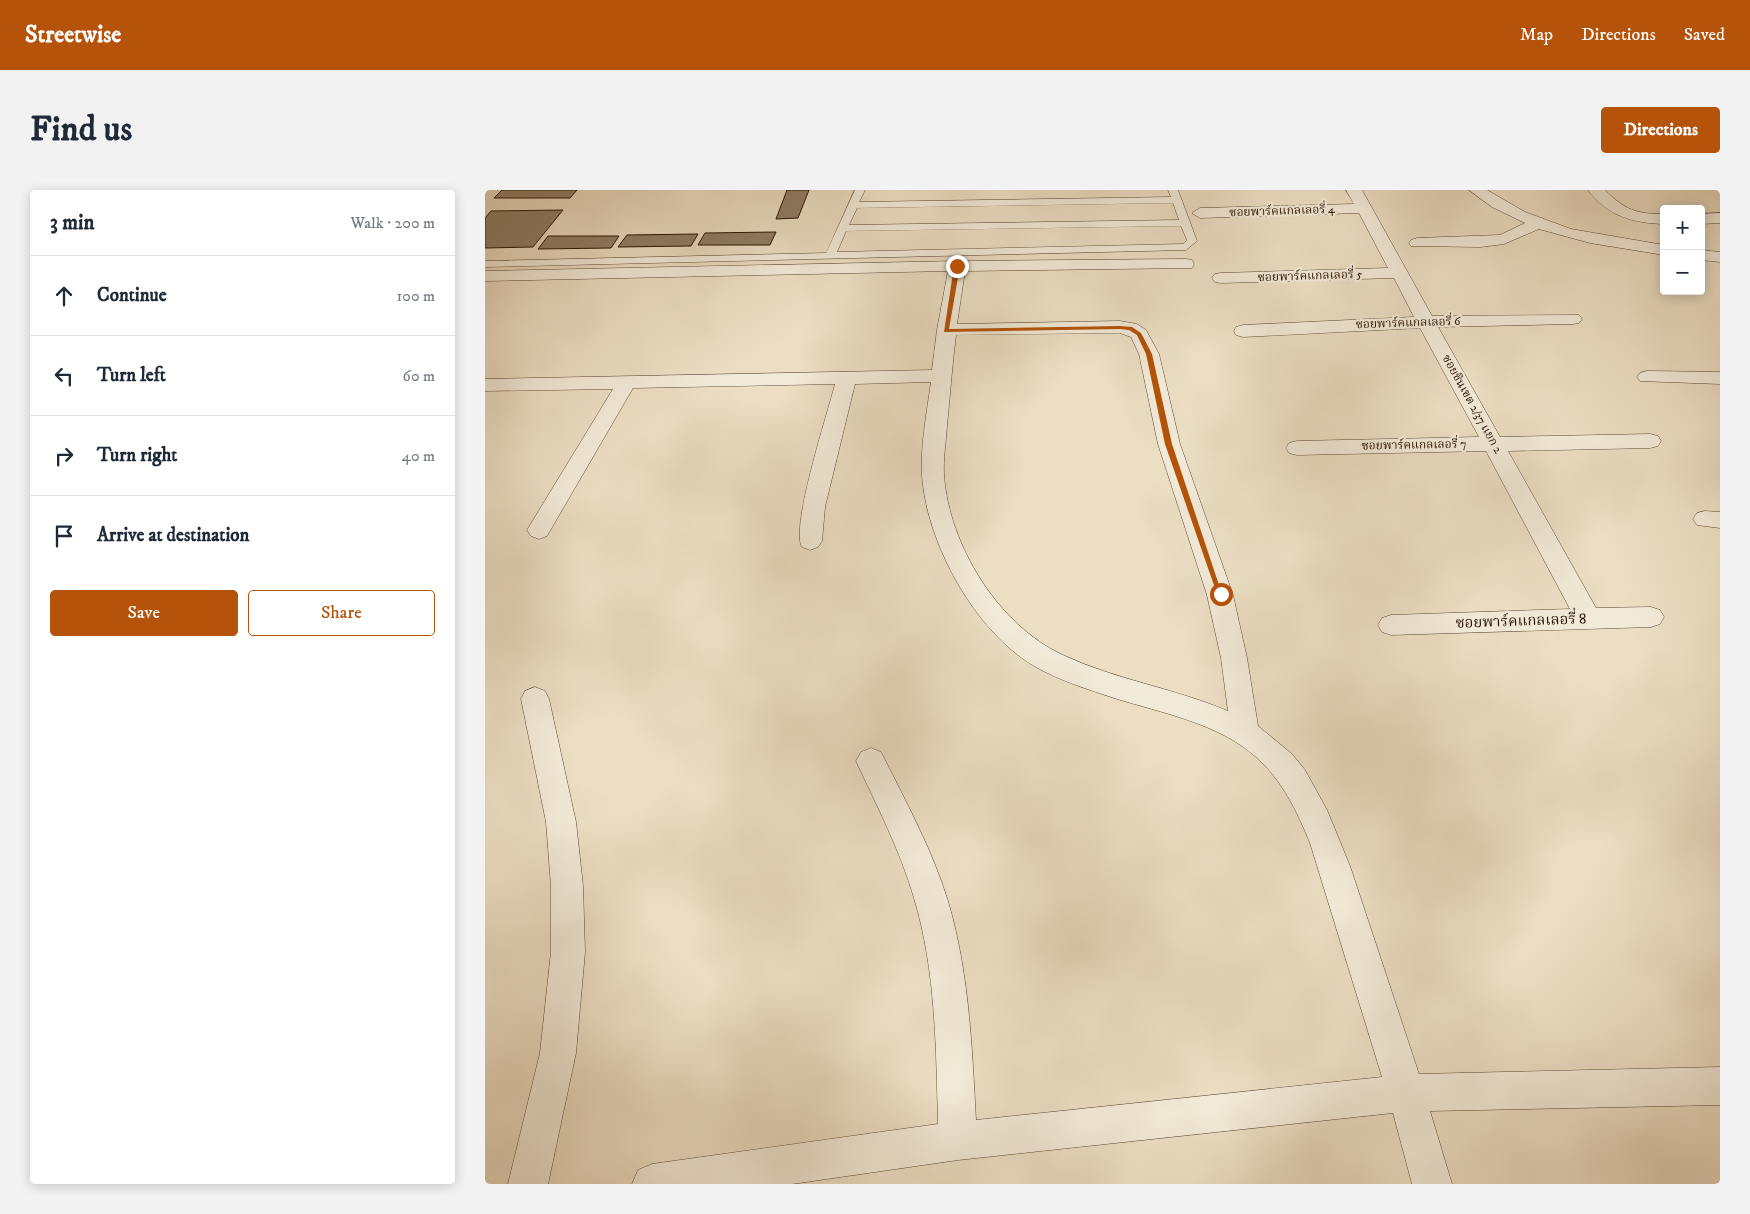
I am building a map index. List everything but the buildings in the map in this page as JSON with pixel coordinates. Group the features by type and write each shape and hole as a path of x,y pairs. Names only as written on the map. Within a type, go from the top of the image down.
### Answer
{"street":[{"path":"1477,190 1501,206 1539,223 1597,240 1660,249"},
{"path":"1596,190 1623,214 1640,218 1660,219"},
{"name":"ซอยพาร์คแกลเลอรี่ 4","path":"1200,213 1358,199"},
{"name":"ซอยชินเขต 2/37 แยก 2","path":"1358,199 1495,444 1588,618"},
{"path":"1705,218 1720,218"},
{"path":"1417,243 1481,242 1504,239 1539,223"},
{"path":"1705,255 1720,257"},
{"path":"485,276 957,266 1186,264"},
{"path":"957,266 940,376 933,476 939,517 952,548 977,591 1004,627 1041,657 1123,689 1192,709 1245,731 1282,763 1304,794 1335,869 1407,1093 1432,1184"},
{"name":"ซอยพาร์คแกลเลอรี่ 5","path":"1221,278 1399,273"},
{"name":"ซอยพาร์คแกลเลอรี่ 6","path":"1243,330 1426,322 1573,319"},
{"path":"946,330 1120,327 1130,328 1139,334 1149,354 1169,444 1221,594 1234,658 1245,731"},
{"path":"485,385 940,376"},
{"path":"1647,377 1720,378"},
{"path":"809,541 814,507 847,378"},
{"path":"539,530 627,382"},
{"name":"ซอยพาร์คแกลเลอรี่ 7","path":"1297,448 1650,441"},
{"name":"ซอยพาร์คแกลเลอรี่ 8","path":"1391,625 1651,617"},
{"path":"528,1184 558,1054 568,952 567,886 561,822 535,699"},
{"path":"871,761 930,899 942,950 952,1012 959,1141"},
{"path":"651,1184 959,1141 1407,1093 1720,1086"}],"lane":[{"path":"830,256 860,190"},
{"path":"485,264 1186,247 1192,241 1174,195 853,206"},
{"path":"843,228 1184,223"}],"route":[{"path":"957,266 946,330 1120,327 1130,328 1139,334 1149,354 1169,444 1221,594"}]}
